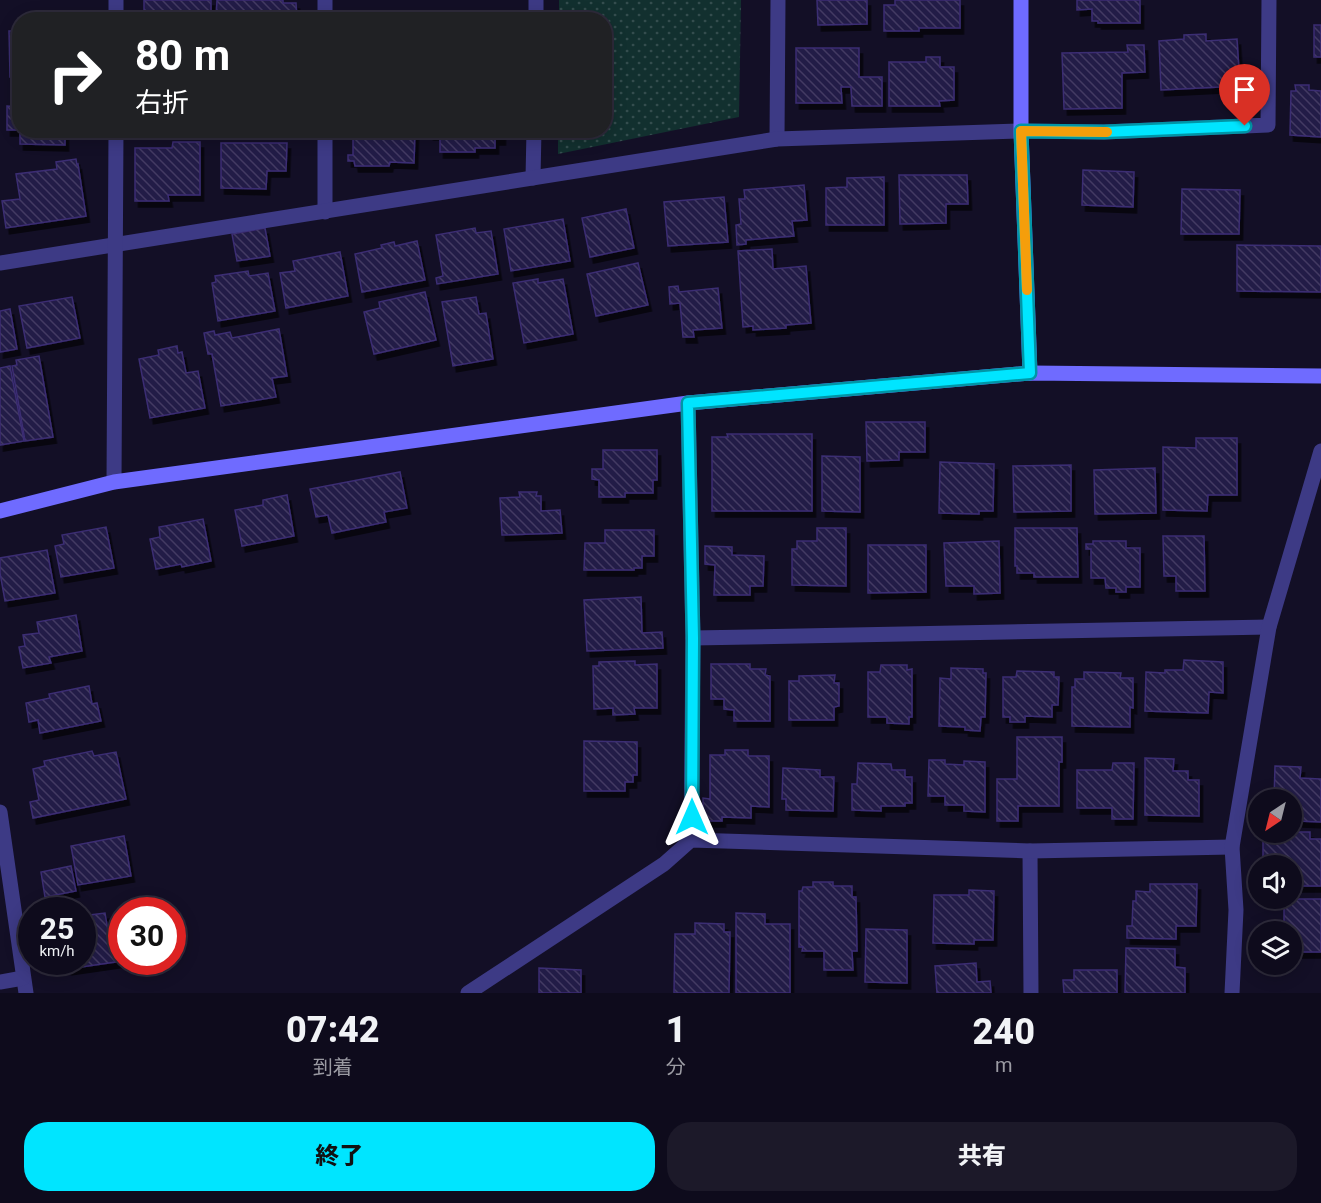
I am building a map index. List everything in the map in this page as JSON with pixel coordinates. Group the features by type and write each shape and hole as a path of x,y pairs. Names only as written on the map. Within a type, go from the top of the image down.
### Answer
{"street":[{"path":"777,140 778,0"},
{"path":"1021,0 1021,131 1030,373"},
{"path":"0,263 777,140 1021,131 1104,132 1268,125 1269,0"},
{"path":"114,482 116,138"},
{"path":"325,138 325,212"},
{"path":"533,178 534,138"},
{"path":"0,511 114,482 688,403 1030,373 1321,376"},
{"path":"688,403 693,638 691,840"},
{"path":"1232,993 1236,910 1232,847 1269,627 1321,451"},
{"path":"693,638 1269,627"},
{"path":"0,812 25,986 0,982"},
{"path":"468,993 664,864 691,840 1030,851 1232,847"},
{"path":"1030,851 1031,993"}],"green space":[{"path":"559,0 741,0 739,117 558,154 558,138 612,138 612,12 559,12"}],"building":[{"path":"144,0 211,0 211,12 144,12"},
{"path":"217,0 283,0 283,3 296,3 297,12 216,12"},
{"path":"817,0 867,0 867,24 818,25"},
{"path":"895,0 960,0 960,28 884,31 884,5 895,5"},
{"path":"1077,0 1140,0 1140,23 1092,21 1092,9 1077,10"},
{"path":"1314,25 1321,25 1321,57 1314,57"},
{"path":"9,31 12,31 12,77 10,77"},
{"path":"1206,34 1206,41 1237,39 1240,86 1161,90 1159,41 1184,39 1184,35"},
{"path":"1127,45 1144,45 1145,72 1122,73 1122,108 1064,109 1062,53 1128,52"},
{"path":"796,48 859,48 859,77 882,77 882,106 852,106 851,87 841,87 842,103 796,103"},
{"path":"926,57 940,57 940,67 954,67 954,100 939,101 940,106 889,106 889,62 926,62"},
{"path":"1295,85 1309,85 1309,90 1321,91 1321,137 1290,135 1291,91 1296,91"},
{"path":"7,106 12,106 12,130 7,130"},
{"path":"20,138 65,138 65,145 20,144"},
{"path":"353,138 415,138 414,163 390,162 389,166 355,166 354,161 348,161 348,155 353,155"},
{"path":"440,138 502,138 495,139 495,148 475,148 475,152 440,152"},
{"path":"173,142 200,142 200,195 168,195 169,201 135,201 135,148 172,148"},
{"path":"221,143 287,143 286,171 267,171 266,189 221,188"},
{"path":"76,159 86,216 6,228 2,201 20,199 16,174 57,169 56,162"},
{"path":"1083,170 1134,172 1133,207 1082,205"},
{"path":"899,175 967,175 968,204 946,204 946,223 900,224"},
{"path":"884,177 884,225 826,225 826,188 847,187 847,178"},
{"path":"804,185 807,220 792,221 794,236 746,240 746,244 737,245 736,225 741,224 739,199 745,199 744,190"},
{"path":"1182,189 1240,190 1239,234 1181,234"},
{"path":"724,197 728,242 668,246 664,202"},
{"path":"626,209 634,248 590,257 582,218"},
{"path":"563,219 570,261 511,271 504,229"},
{"path":"265,228 270,256 237,261 232,234"},
{"path":"475,228 476,233 491,231 498,274 437,284 436,278 443,276 436,235"},
{"path":"417,241 425,280 362,292 355,254 382,248 381,245 394,242 395,246"},
{"path":"1237,245 1321,246 1321,292 1237,291"},
{"path":"772,249 773,269 806,266 811,323 786,325 786,328 753,330 753,326 743,327 738,251"},
{"path":"340,252 348,296 286,308 280,273 295,271 293,261"},
{"path":"638,263 648,305 596,316 587,274"},
{"path":"248,271 249,276 268,273 275,311 218,321 212,283 216,282 215,276"},
{"path":"538,279 538,283 563,279 573,334 524,343 513,283"},
{"path":"678,286 679,292 718,288 722,328 693,330 694,337 683,337 680,303 670,304 669,287"},
{"path":"425,292 436,340 374,354 364,312 380,308 379,302"},
{"path":"72,297 80,338 27,348 19,306"},
{"path":"476,297 479,314 486,313 493,359 453,366 442,302"},
{"path":"10,309 17,349 0,352 0,311"},
{"path":"279,329 287,376 272,378 276,397 221,406 212,354 208,354 204,333 214,331 215,335 230,332 232,338"},
{"path":"177,346 178,353 182,352 186,373 198,371 205,408 150,418 139,359 159,355 158,350"},
{"path":"39,356 53,437 25,441 12,366 17,365 16,360"},
{"path":"10,366 24,441 0,445 0,368"},
{"path":"866,422 925,422 925,452 899,452 899,460 867,461"},
{"path":"727,434 812,434 812,511 712,511 712,437 728,437"},
{"path":"1196,438 1237,438 1237,495 1208,495 1207,511 1163,510 1163,447 1196,448"},
{"path":"603,450 657,450 657,480 653,480 653,493 625,493 625,497 599,497 599,480 592,479 592,469 603,469"},
{"path":"822,456 860,457 860,512 822,511"},
{"path":"940,462 994,464 993,511 979,511 979,514 939,513"},
{"path":"1071,465 1071,511 1014,512 1013,466"},
{"path":"1155,468 1156,513 1095,514 1094,470"},
{"path":"400,472 407,508 384,512 386,522 332,533 328,515 316,517 310,489"},
{"path":"519,492 537,492 536,496 541,496 541,511 560,510 562,533 502,535 500,498 520,497"},
{"path":"287,495 294,536 242,546 235,510 263,505 263,500"},
{"path":"203,519 211,561 156,569 150,539 160,537 159,527"},
{"path":"106,527 114,568 61,577 55,546 64,544 62,535"},
{"path":"817,528 846,528 846,586 792,585 792,549 797,549 797,541 817,541"},
{"path":"1015,528 1077,528 1078,577 1034,577 1034,573 1017,573"},
{"path":"605,530 654,530 654,556 642,556 642,568 634,568 634,570 584,570 585,543 605,543"},
{"path":"1163,536 1204,536 1205,591 1176,591 1176,576 1164,576"},
{"path":"999,541 1000,593 974,594 974,586 946,586 944,543"},
{"path":"1093,541 1126,541 1126,548 1140,548 1140,587 1126,587 1126,592 1116,592 1116,588 1106,588 1105,578 1091,578 1091,549 1086,549 1086,544 1093,544"},
{"path":"868,545 926,545 926,592 868,593"},
{"path":"705,546 732,547 732,555 764,556 763,586 750,586 750,595 714,595 715,565 705,564"},
{"path":"47,550 55,593 5,601 0,558"},
{"path":"641,597 642,633 662,632 663,648 587,651 584,600"},
{"path":"76,615 82,651 49,657 51,663 23,668 19,647 25,646 23,635 39,633 37,622"},
{"path":"1184,660 1223,662 1223,693 1209,692 1208,713 1145,711 1146,672 1165,673 1165,670 1183,670"},
{"path":"635,661 635,665 657,664 657,708 634,708 635,714 613,715 613,708 594,709 593,666 599,666 599,662"},
{"path":"711,664 750,664 750,669 766,669 765,675 770,676 770,721 734,721 734,710 724,709 724,699 711,699"},
{"path":"881,665 907,665 907,670 912,669 912,717 909,717 909,724 887,723 887,717 868,717 868,672 880,672"},
{"path":"951,668 983,669 983,673 986,673 985,717 981,717 980,731 965,730 965,727 939,726 940,678 951,679"},
{"path":"1017,671 1054,672 1054,677 1059,677 1058,705 1052,705 1052,717 1025,716 1025,722 1010,722 1010,717 1003,717 1003,677 1016,677"},
{"path":"1084,672 1121,673 1120,678 1133,678 1133,708 1130,707 1130,727 1072,726 1072,687 1075,687 1075,679 1084,679"},
{"path":"835,675 834,683 839,683 839,706 834,707 834,720 789,720 789,681 799,681 799,676"},
{"path":"89,686 92,704 97,703 101,721 40,733 38,720 29,722 26,703 50,698 49,694"},
{"path":"1017,737 1062,737 1062,762 1059,762 1059,806 1018,806 1018,821 997,821 997,779 1017,779"},
{"path":"584,741 637,742 637,775 633,775 633,782 625,782 625,791 584,791"},
{"path":"725,750 748,750 748,756 769,756 769,807 751,806 751,818 722,817 722,821 703,821 703,798 710,799 710,755 725,755"},
{"path":"92,751 94,756 116,752 126,799 33,818 30,802 39,800 33,769 45,766 44,761"},
{"path":"1145,758 1174,759 1173,771 1188,771 1188,780 1199,780 1199,816 1145,815"},
{"path":"929,760 945,760 945,764 964,765 964,761 985,762 985,812 964,811 964,805 945,805 945,796 928,796"},
{"path":"858,763 891,764 892,770 905,770 905,777 912,777 912,803 905,803 905,806 881,806 881,811 852,810 852,784 857,784"},
{"path":"1113,763 1134,763 1133,819 1112,819 1112,808 1077,808 1077,770 1112,770"},
{"path":"1275,766 1301,767 1300,778 1321,779 1321,822 1302,821 1302,789 1274,789"},
{"path":"783,768 820,770 820,777 834,777 833,811 786,810 786,799 782,799"},
{"path":"1302,832 1310,832 1310,839 1321,839 1321,886 1302,886 1302,855 1263,855 1263,843 1302,843"},
{"path":"124,836 131,876 78,885 71,846"},
{"path":"71,866 76,891 45,897 41,872"},
{"path":"813,882 833,882 833,886 852,886 852,897 856,897 857,951 852,951 853,970 824,970 824,951 802,951 803,947 799,947 799,891 802,891 803,887 813,887"},
{"path":"1150,884 1197,884 1196,926 1176,926 1176,939 1127,938 1127,926 1132,926 1133,901 1136,901 1136,891 1150,892"},
{"path":"969,890 994,891 993,940 974,940 974,944 933,943 934,895 969,895"},
{"path":"1302,899 1321,899 1321,952 1302,952 1302,921 1284,921 1284,909 1302,909"},
{"path":"105,913 108,931 108,963 96,965 96,914"},
{"path":"736,913 765,914 765,924 790,924 790,993 736,993"},
{"path":"695,923 724,924 724,932 730,932 729,993 674,993 675,934 695,934"},
{"path":"866,929 907,930 907,983 865,982"},
{"path":"1126,948 1175,949 1175,967 1185,968 1185,993 1125,993"},
{"path":"976,963 977,982 990,981 991,993 937,993 935,966"},
{"path":"539,968 581,970 581,993 539,993"},
{"path":"1074,970 1117,970 1117,993 1064,993 1063,980 1074,980"}],"slow traffic":[{"path":"1027,290 1021,131 1107,132"}],"route":[{"path":"692,817 693,638 688,403 1030,373 1021,131 1104,132 1245,126"}]}
